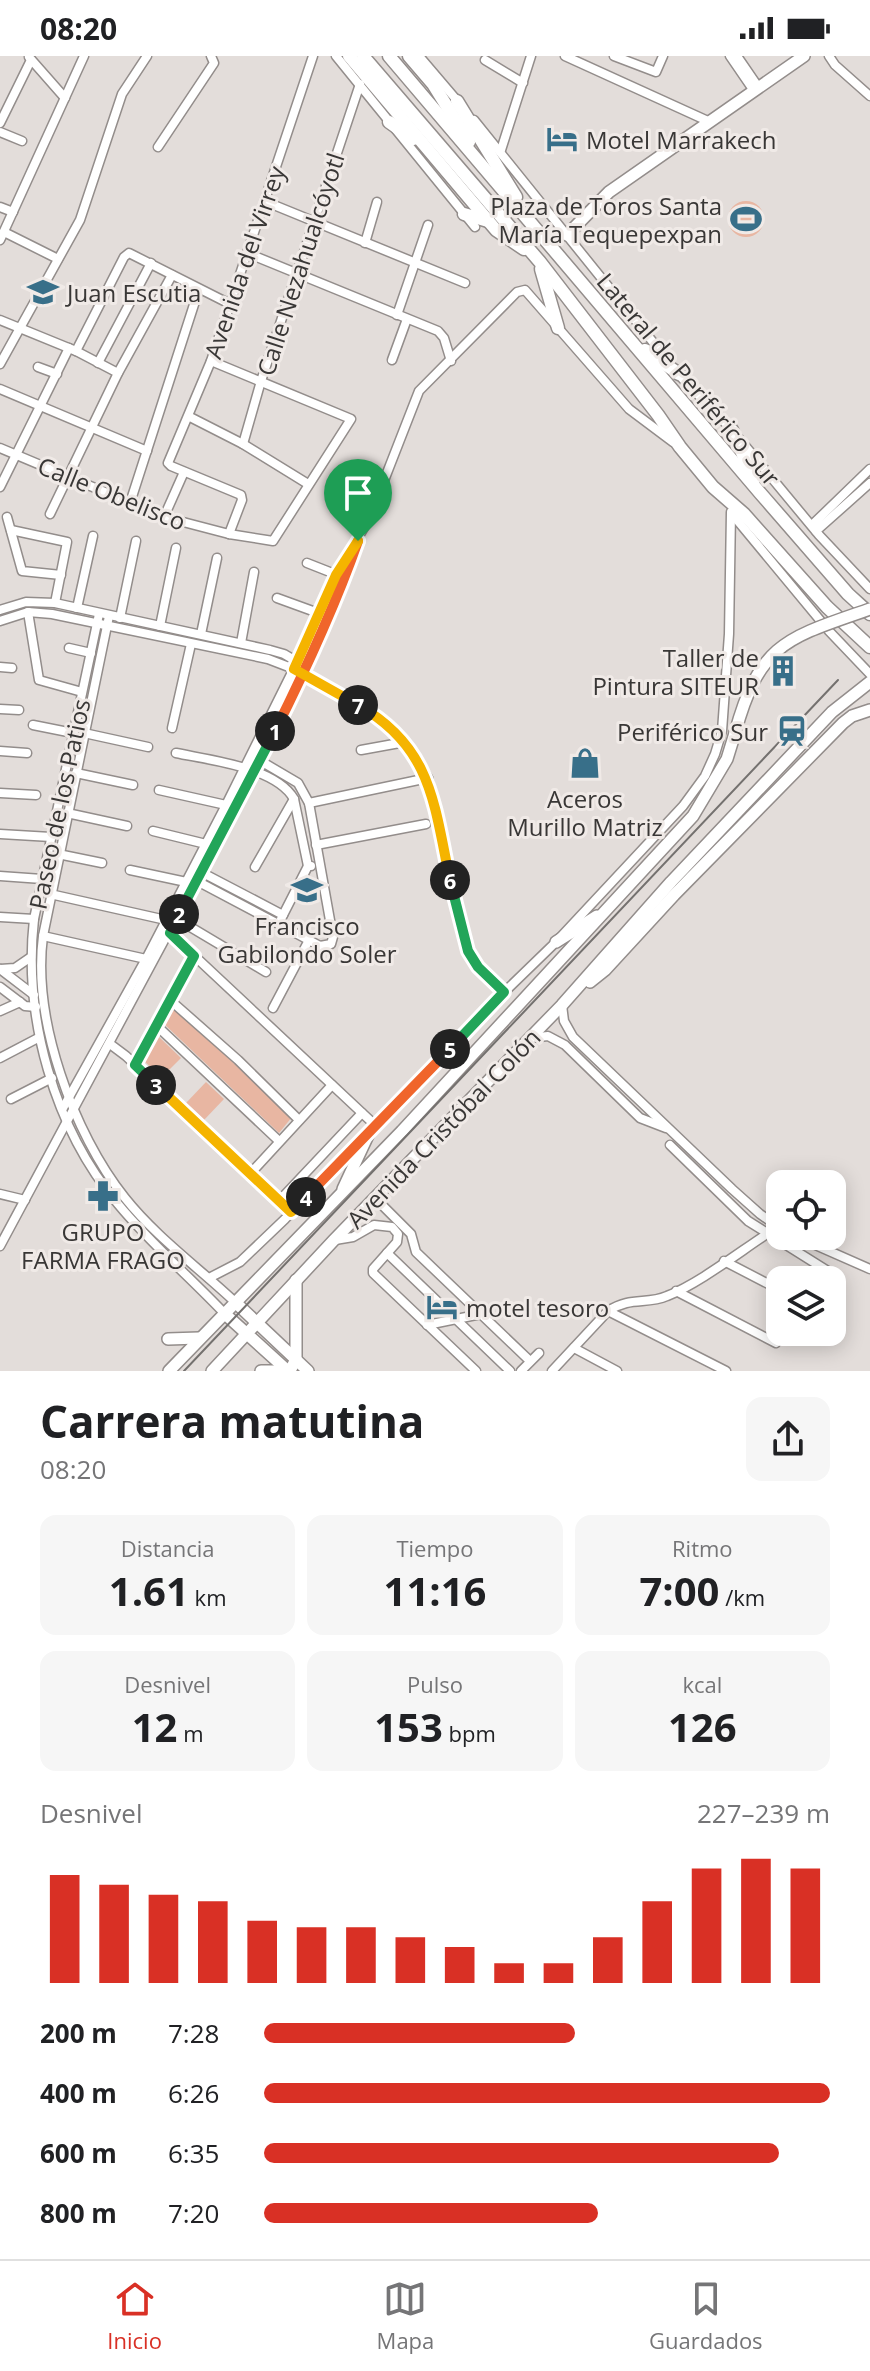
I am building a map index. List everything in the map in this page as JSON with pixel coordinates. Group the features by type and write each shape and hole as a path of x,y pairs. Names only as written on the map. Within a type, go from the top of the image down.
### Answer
{"highway":[{"path":"349,56 428,150 481,224"},
{"path":"363,56 540,262 713,487 744,514 818,598 870,647"},
{"path":"389,56 761,494 848,594 870,611"},
{"path":"409,56 433,84 497,184"},
{"path":"457,101 536,231"},
{"path":"389,122 428,150"},
{"path":"464,214 530,251"},
{"path":"540,262 558,328"},
{"path":"630,339 679,374"},
{"path":"732,430 761,494"}],"main road":[{"path":"567,235 609,192 804,56"},
{"name":"Avenida Cristóbal Colón","path":"169,1371 341,1196 693,816 727,759 752,682 775,652 807,631 870,611"},
{"name":"Avenida Cristóbal Colón","path":"212,1371 334,1240 565,1003 671,882 832,712 870,682"},
{"path":"565,1003 605,970 843,723 861,711 870,710"},
{"path":"556,942 608,910"},
{"path":"341,1196 373,1129"},
{"path":"225,1314 289,1371 296,1359 296,1280"},
{"path":"235,1302 308,1371"},
{"path":"168,1339 199,1338"},
{"path":"261,1371 278,1371"}],"street":[{"path":"58,259 2,236 84,56"},
{"path":"0,364 80,220 122,94 147,56"},
{"name":"Avenida del Virrey","path":"184,472 169,464 211,361 313,56"},
{"path":"336,56 464,214"},
{"name":"Lateral de Periférico Sur","path":"419,56 501,150 679,374 732,430 870,589"},
{"path":"501,150 531,56"},
{"path":"565,56 710,122"},
{"path":"614,56 656,72 663,56"},
{"path":"829,56 870,96"},
{"path":"733,57 756,89"},
{"path":"733,57 742,74 756,89"},
{"path":"0,123 2,110 30,58 65,98"},
{"path":"158,147 213,58"},
{"path":"485,60 523,83"},
{"name":"Calle Nezahualcóyotl","path":"243,444 360,84"},
{"path":"0,132 22,141"},
{"path":"264,201 465,283"},
{"path":"365,243 377,202"},
{"path":"0,207 13,212"},
{"path":"397,315 428,225"},
{"path":"0,487 57,374 129,253 230,304"},
{"path":"247,253 442,333 451,361"},
{"path":"98,363 151,263"},
{"path":"50,514 118,373 172,275"},
{"path":"130,503 199,289"},
{"path":"63,1108 177,919 206,844 369,519 419,391 521,290 525,290 629,409 680,447"},
{"path":"392,360 407,319"},
{"path":"0,320 118,373"},
{"path":"190,417 243,444 308,484 351,419 211,361"},
{"path":"38,367 57,374"},
{"path":"0,389 147,451"},
{"name":"Calle Obelisco","path":"0,448 164,517 229,534 273,541 308,484"},
{"path":"814,528 870,469"},
{"path":"164,517 184,472 241,495 242,500 229,534"},
{"path":"814,528 870,483"},
{"path":"713,487 810,610 870,674"},
{"name":"Avenida Cristóbal Colón","path":"209,1278 240,1262 291,1212 556,942 683,806 705,776 722,731 729,634 731,512"},
{"path":"7,517 23,573 61,575"},
{"path":"11,530 67,542 55,603"},
{"path":"77,608 93,536"},
{"path":"120,618 136,541"},
{"path":"160,626 176,548"},
{"path":"201,634 217,558"},
{"path":"307,563 340,577"},
{"path":"241,643 254,572"},
{"path":"0,1246 110,1044 112,1030 166,920 255,771 306,674 340,577"},
{"path":"277,598 321,614"},
{"path":"0,610 26,602 55,603 284,654 306,674 374,714 405,742 428,778 465,945 478,967 504,992"},
{"path":"0,621 28,612 52,614 296,665"},
{"path":"28,612 39,680 82,692"},
{"name":"Paseo de los Patios","path":"104,615 40,953 48,1032 75,1111 101,1163 125,1199 235,1302"},
{"name":"Paseo de los Patios","path":"102,625 91,653 34,919 32,995 38,1038 63,1108 92,1170 118,1205 225,1314"},
{"path":"172,728 191,644"},
{"path":"69,648 91,653"},
{"path":"0,667 12,668"},
{"path":"0,709 19,710"},
{"path":"33,725 73,733"},
{"path":"84,733 148,747"},
{"path":"361,750 405,742"},
{"path":"0,751 27,753"},
{"path":"176,753 255,771 283,787 294,799 308,866 281,919"},
{"path":"130,870 194,877 281,919 309,940 325,947 332,941 309,803 298,783 251,756"},
{"path":"76,773 133,785"},
{"path":"309,803 428,778"},
{"path":"159,790 226,805"},
{"path":"0,793 36,795"},
{"path":"255,867 294,799"},
{"path":"67,813 127,826"},
{"path":"316,845 426,824"},
{"path":"153,831 206,844"},
{"path":"0,834 51,837"},
{"path":"58,854 102,863"},
{"path":"308,866 320,866"},
{"path":"0,876 42,879"},
{"path":"50,894 166,920"},
{"path":"0,917 34,919"},
{"path":"177,919 266,972"},
{"path":"170,933 362,1113 373,1129"},
{"path":"43,936 146,959"},
{"path":"273,1008 309,940"},
{"path":"135,1065 194,956"},
{"path":"0,969 15,968 31,957"},
{"path":"0,969 32,995 42,994"},
{"path":"0,987 27,1007 44,1006"},
{"path":"170,1000 299,1120"},
{"path":"0,1011 20,1002"},
{"path":"565,1003 564,1021 573,1037 766,1218"},
{"path":"157,1026 279,1141"},
{"path":"529,1038 548,1036 565,1045 640,1118 671,1130"},
{"path":"0,1058 38,1038"},
{"path":"110,1044 291,1212"},
{"path":"11,1099 52,1078"},
{"path":"250,1174 332,1085"},
{"path":"278,1202 362,1113"},
{"path":"670,1145 748,1221 766,1233"},
{"path":"0,1194 25,1200"},
{"path":"375,1198 411,1234 416,1252 530,1361"},
{"path":"334,1240 356,1236 374,1225 386,1209"},
{"path":"374,1225 388,1225 398,1234 397,1242 373,1269 373,1273 476,1371"},
{"path":"552,1371 608,1311 630,1301 660,1298 676,1291 766,1235"},
{"path":"792,1250 816,1266"},
{"path":"827,1250 870,1269"},
{"path":"387,1253 510,1371"},
{"path":"724,1261 766,1283"},
{"path":"211,1299 211,1291 216,1288 222,1290"},
{"path":"676,1291 766,1338"},
{"path":"608,1311 726,1371"},
{"path":"427,1325 481,1314"},
{"path":"574,1348 617,1371"},
{"path":"521,1371 539,1353"}],"shaded area":[{"name":"Plaza de Toros Santa María Tequepexpan","path":"746,201 758,207 764,219 758,231 746,237 734,231 728,219 734,207"},
{"path":"171,1005 292,1117 279,1133 162,1022"},
{"path":"158,1036 181,1058 162,1077 145,1062"},
{"path":"206,1082 224,1099 204,1120 186,1103"}],"tram line":[{"path":"184,1371 838,680"}],"place":[{"name":"Motel Marrakech","path":"562,139"},
{"name":"Plaza de Toros Santa María Tequepexpan","path":"746,219"},
{"name":"Juan Escutia","path":"43,292"},
{"name":"Taller de Pintura SITEUR","path":"783,671"},
{"name":"Periférico Sur","path":"792,731"},
{"name":"Aceros Murillo Matriz","path":"585,763"},
{"name":"Francisco Gabilondo Soler","path":"307,890"},
{"name":"GRUPO FARMA FRAGO","path":"103,1196"},
{"name":"motel tesoro","path":"442,1307"}],"route":[{"path":"358,541 306,670 303,675 280,720 255,771 170,933 194,956 135,1065 291,1212 504,992 478,967 465,945 428,778 405,742 374,714 303,675 294,669 336,575 358,541"}]}
